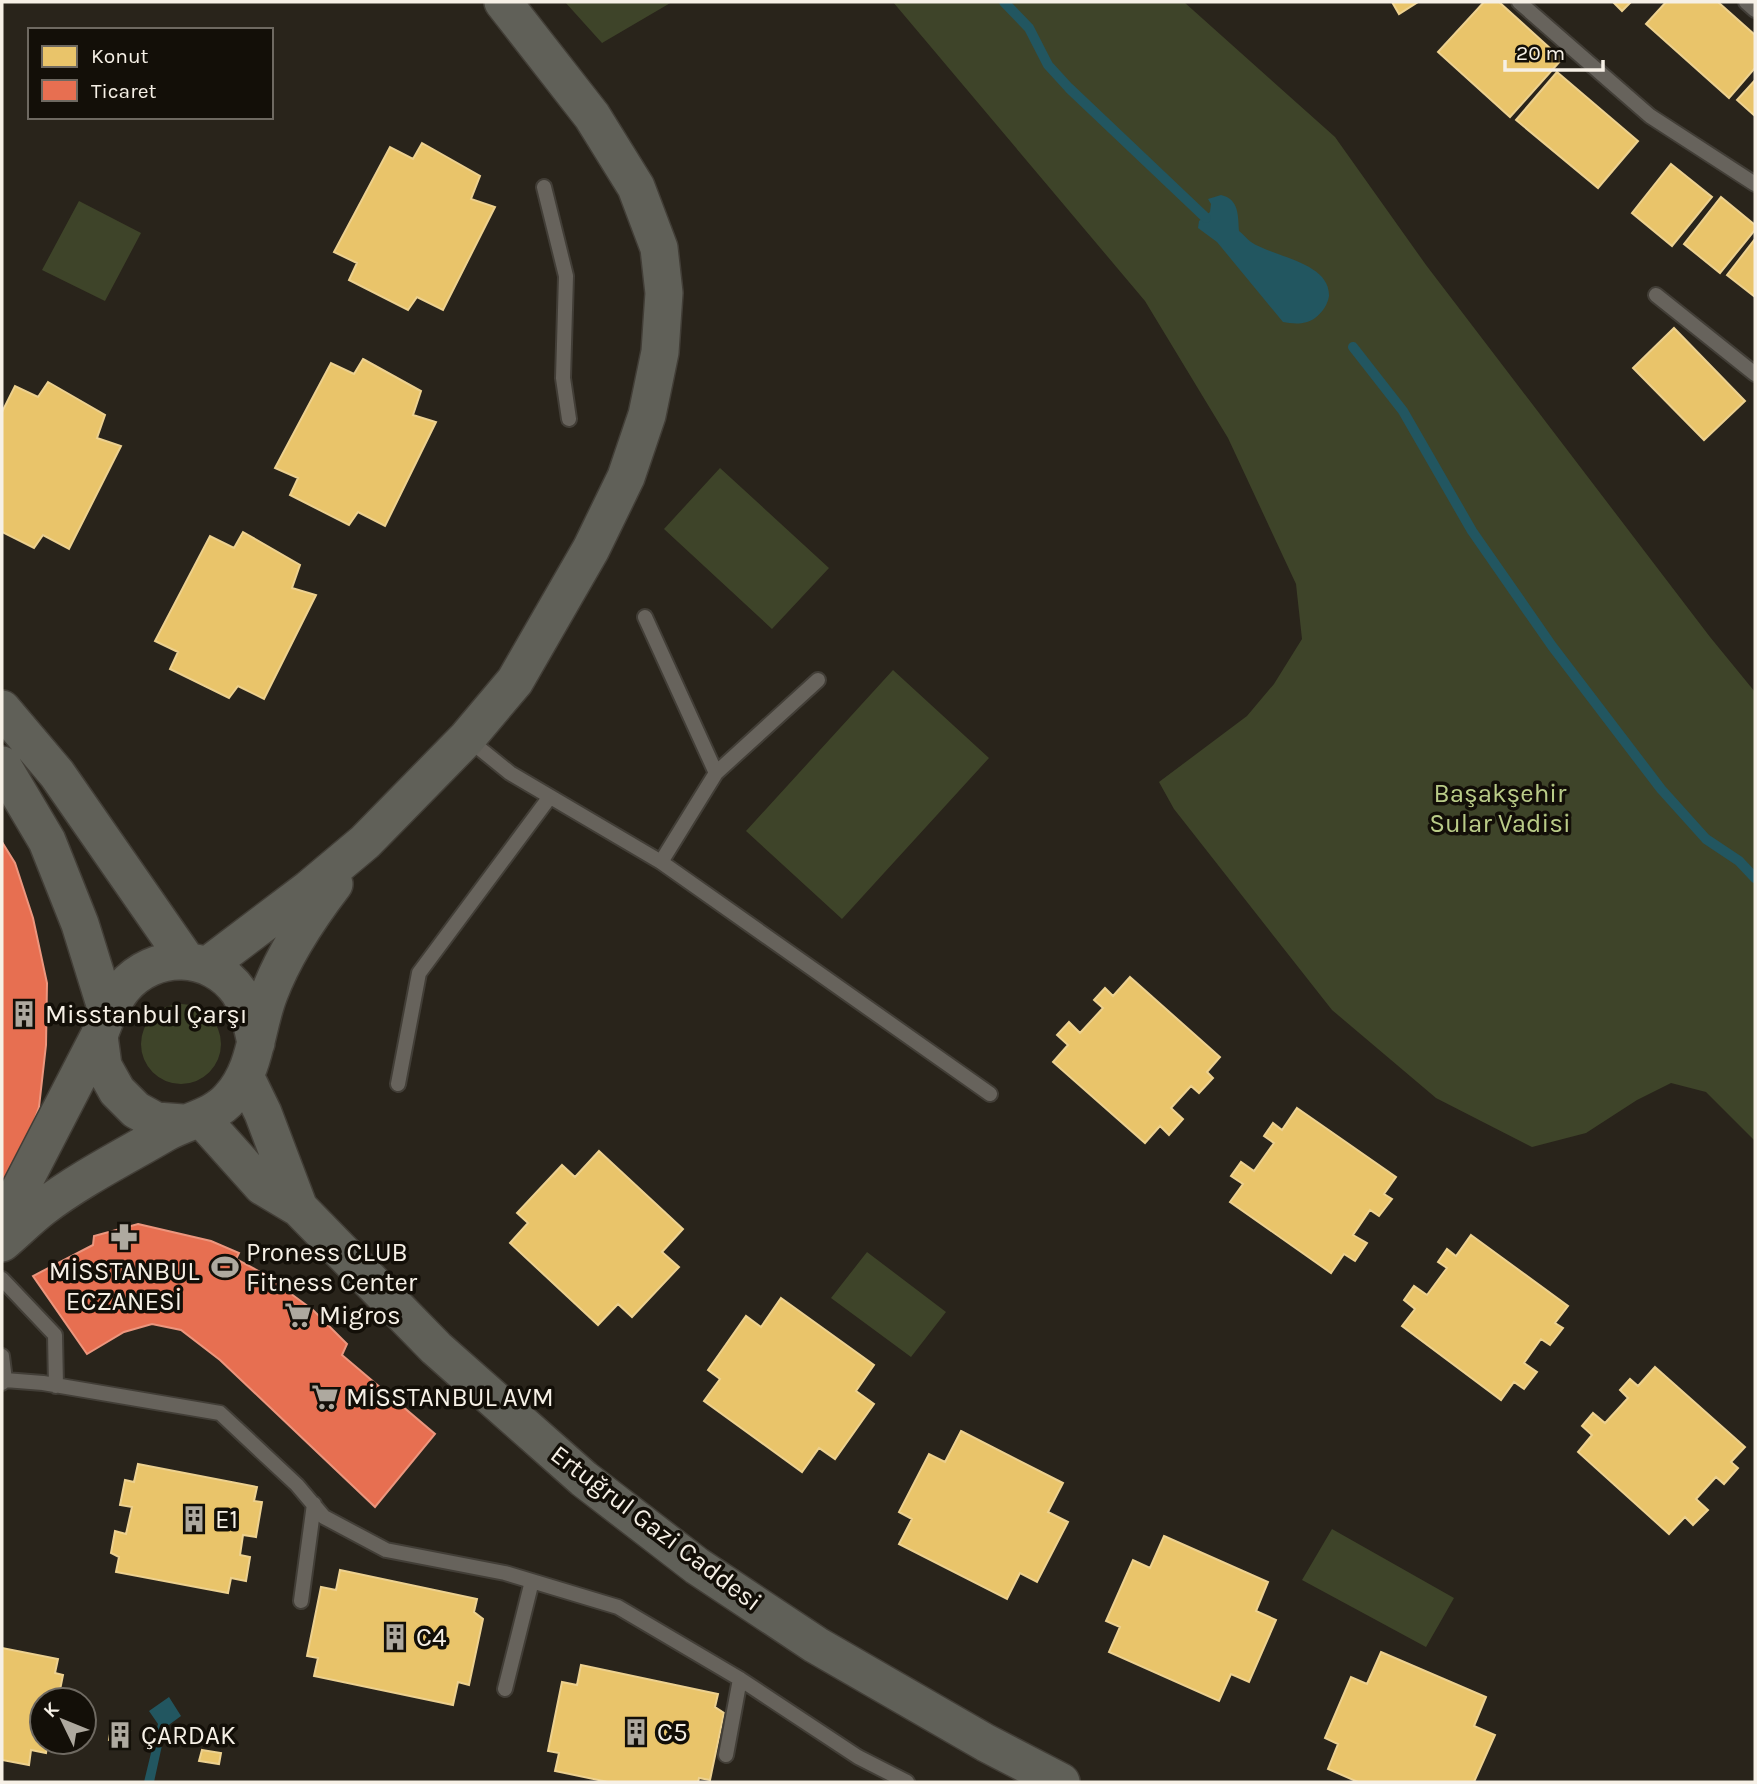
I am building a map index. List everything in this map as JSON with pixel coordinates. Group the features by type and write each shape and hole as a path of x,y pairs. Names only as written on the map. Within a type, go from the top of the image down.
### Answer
{"street":[{"path":"196,963 309,889 365,842 467,738 515,681 591,549 626,477 648,415 660,352 664,293 659,248 636,187 592,116 503,2"},
{"path":"2,709 57,774 196,963"},
{"path":"2,765 47,841 80,924 103,1023 103,1066 117,1091 136,1110 156,1121 192,1121 262,1186 299,1208"},
{"path":"2,1243 42,1208 90,1177 229,1100 251,1061 268,995 284,960 306,921 365,842"},
{"path":"2,1224 103,1023 124,987 145,969 169,961 196,963 229,980 240,993 251,1017 251,1061 262,1113 299,1208"},
{"name":"Ertuğrul Gazi Caddesi","path":"299,1208 436,1348 584,1479 697,1566 816,1645 986,1743 1061,1782"}],"lane":[{"path":"1518,2 1650,116 1755,184"},
{"path":"1746,2 1755,10"},
{"path":"544,187 566,276 563,378 569,419"},
{"path":"1656,295 1755,374"},
{"path":"645,617 716,773"},
{"path":"661,862 716,773 818,680"},
{"path":"467,738 510,773 549,798 661,862 990,1094"},
{"path":"398,1084 419,973 549,798"},
{"path":"2,1279 55,1335 56,1386"},
{"path":"2,1356 3,1382 56,1386 220,1413 297,1485 324,1517 386,1550 505,1573 618,1607 740,1679 858,1757 907,1782"},
{"path":"301,1601 314,1504"},
{"path":"505,1689 532,1581"},
{"path":"726,1755 740,1679"}],"green space":[{"path":"565,2 672,2 602,43"},
{"name":"Başakşehir Sular Vadisi","path":"893,2 1184,2 1335,137 1426,265 1755,692 1755,1141 1706,1092 1671,1083 1637,1100 1586,1133 1532,1147 1436,1098 1332,1010 1174,809 1159,782 1247,716 1274,684 1302,639 1296,584 1228,438 1145,301"},
{"path":"79,201 141,233 105,301 42,270"},
{"path":"720,468 829,568 772,629 664,529"},
{"path":"893,670 989,758 842,919 746,831"},
{"path":"181,1004 196,1007 209,1016 218,1029 221,1044 218,1059 209,1072 196,1081 181,1084 166,1081 153,1072 144,1059 141,1044 144,1029 153,1016 166,1007"},
{"path":"867,1252 946,1312 911,1357 831,1298"},
{"path":"1332,1529 1454,1598 1426,1647 1302,1580"}],"water":[{"path":"1221,195 1234,204 1238,214 1239,231 1250,241 1299,262 1320,275 1327,285 1329,296 1324,308 1315,318 1304,323 1283,322 1217,242 1198,228 1199,221 1210,212 1211,204 1208,199"},
{"path":"169,1697 181,1716 166,1727 154,1782 144,1782 158,1724 149,1711"}],"building: Konut":[{"path":"1392,2 1418,2 1399,14"},
{"path":"1484,2 1499,2 1562,59 1510,117 1438,52"},
{"path":"1613,2 1631,2 1622,11"},
{"path":"1666,2 1718,2 1755,35 1755,68 1729,98 1646,24"},
{"path":"1557,72 1638,141 1598,188 1516,120"},
{"path":"1755,80 1755,116 1737,100"},
{"path":"422,143 480,176 471,199 495,207 443,310 417,297 408,310 349,280 357,263 334,252 390,147 413,159"},
{"path":"1671,164 1712,197 1672,246 1632,213"},
{"path":"1721,197 1755,225 1755,230 1720,273 1684,244"},
{"path":"1755,239 1755,297 1727,275"},
{"path":"1674,328 1745,401 1704,440 1633,368"},
{"path":"363,359 421,391 413,415 436,422 385,526 358,512 349,525 290,495 298,478 275,468 331,363 354,374"},
{"path":"48,382 105,415 97,438 121,446 69,549 43,535 34,548 2,532 2,412 15,386 38,397"},
{"path":"243,532 300,565 292,588 316,595 264,699 238,686 229,698 170,669 178,652 155,641 210,536 234,548"},
{"path":"1130,977 1220,1057 1207,1072 1213,1078 1199,1093 1191,1086 1171,1108 1183,1119 1169,1135 1160,1126 1145,1143 1053,1062 1068,1045 1057,1035 1069,1022 1080,1033 1103,1008 1094,1000 1105,988 1113,996"},
{"path":"1297,1108 1396,1177 1384,1194 1392,1199 1379,1216 1370,1210 1353,1235 1367,1243 1355,1261 1344,1254 1331,1273 1230,1202 1243,1184 1231,1176 1241,1162 1254,1171 1274,1143 1264,1136 1273,1123 1282,1130"},
{"path":"599,1151 683,1229 662,1252 679,1267 632,1317 618,1304 598,1325 510,1243 528,1223 517,1213 562,1165 575,1177"},
{"path":"1471,1235 1568,1306 1555,1323 1563,1328 1550,1345 1541,1339 1524,1363 1537,1372 1524,1389 1514,1382 1501,1400 1402,1326 1415,1309 1404,1300 1414,1286 1427,1295 1447,1268 1438,1262 1447,1249 1456,1256"},
{"path":"781,1298 874,1365 856,1391 874,1404 835,1459 819,1448 802,1472 704,1401 720,1379 708,1370 746,1316 761,1327"},
{"path":"1655,1367 1745,1447 1731,1462 1738,1468 1724,1484 1716,1477 1696,1499 1708,1510 1693,1525 1685,1517 1669,1534 1578,1452 1592,1435 1582,1426 1593,1413 1605,1423 1628,1398 1620,1390 1630,1379 1638,1386"},
{"path":"961,1431 1063,1483 1048,1512 1068,1522 1037,1582 1020,1573 1007,1599 899,1544 912,1519 899,1512 929,1454 945,1462"},
{"name":"E1","path":"138,1464 257,1487 254,1501 262,1502 256,1537 243,1535 240,1555 250,1557 246,1581 231,1578 228,1593 116,1572 119,1557 111,1553 115,1531 126,1534 132,1507 120,1505 125,1480 134,1482"},
{"path":"1164,1536 1268,1582 1256,1611 1276,1620 1249,1682 1231,1674 1219,1701 1109,1652 1120,1627 1106,1621 1133,1560 1150,1568"},
{"name":"C4","path":"340,1570 477,1599 474,1612 483,1619 469,1685 458,1682 453,1705 314,1676 318,1658 307,1656 321,1587 336,1590"},
{"path":"2,1648 58,1659 55,1673 63,1675 61,1686 28,1686 29,1765 2,1760"},
{"path":"1381,1652 1486,1697 1474,1726 1495,1735 1474,1782 1358,1782 1328,1769 1338,1744 1325,1738 1351,1677 1367,1684"},
{"name":"C5","path":"581,1665 718,1694 715,1707 724,1713 710,1780 699,1778 698,1782 608,1782 555,1771 559,1753 548,1751 562,1682 577,1685"},
{"name":"ÇARDAK","path":"111,1728 130,1731 128,1743 109,1740"},
{"path":"202,1750 221,1753 219,1764 199,1761"}],"building: Ticaret":[{"name":"Misstanbul Çarşı","path":"2,842 15,863 33,918 47,983 46,1045 39,1107 18,1168 2,1203"},
{"name":"MİSSTANBUL AVM","path":"138,1224 211,1241 239,1253 236,1259 264,1274 313,1310 347,1344 342,1355 435,1434 375,1507 220,1360 181,1330 152,1324 124,1332 87,1354 33,1276 93,1245 94,1236"}],"waterway":[{"path":"1004,2 1029,28 1048,65 1069,88 1206,218"},
{"path":"1353,347 1403,411 1472,531 1552,646 1661,789 1706,839 1739,861 1755,878"}],"place":[{"name":"Misstanbul Çarşı","path":"24,1014"},
{"name":"MİSSTANBUL ECZANESİ","path":"124,1237"},
{"name":"Proness CLUB Fitness Center","path":"225,1267"},
{"name":"Migros","path":"298,1315"},
{"name":"MİSSTANBUL AVM","path":"325,1397"},
{"name":"E1","path":"194,1519"},
{"name":"C4","path":"395,1637"},
{"name":"C5","path":"636,1732"},
{"name":"ÇARDAK","path":"120,1735"}]}
